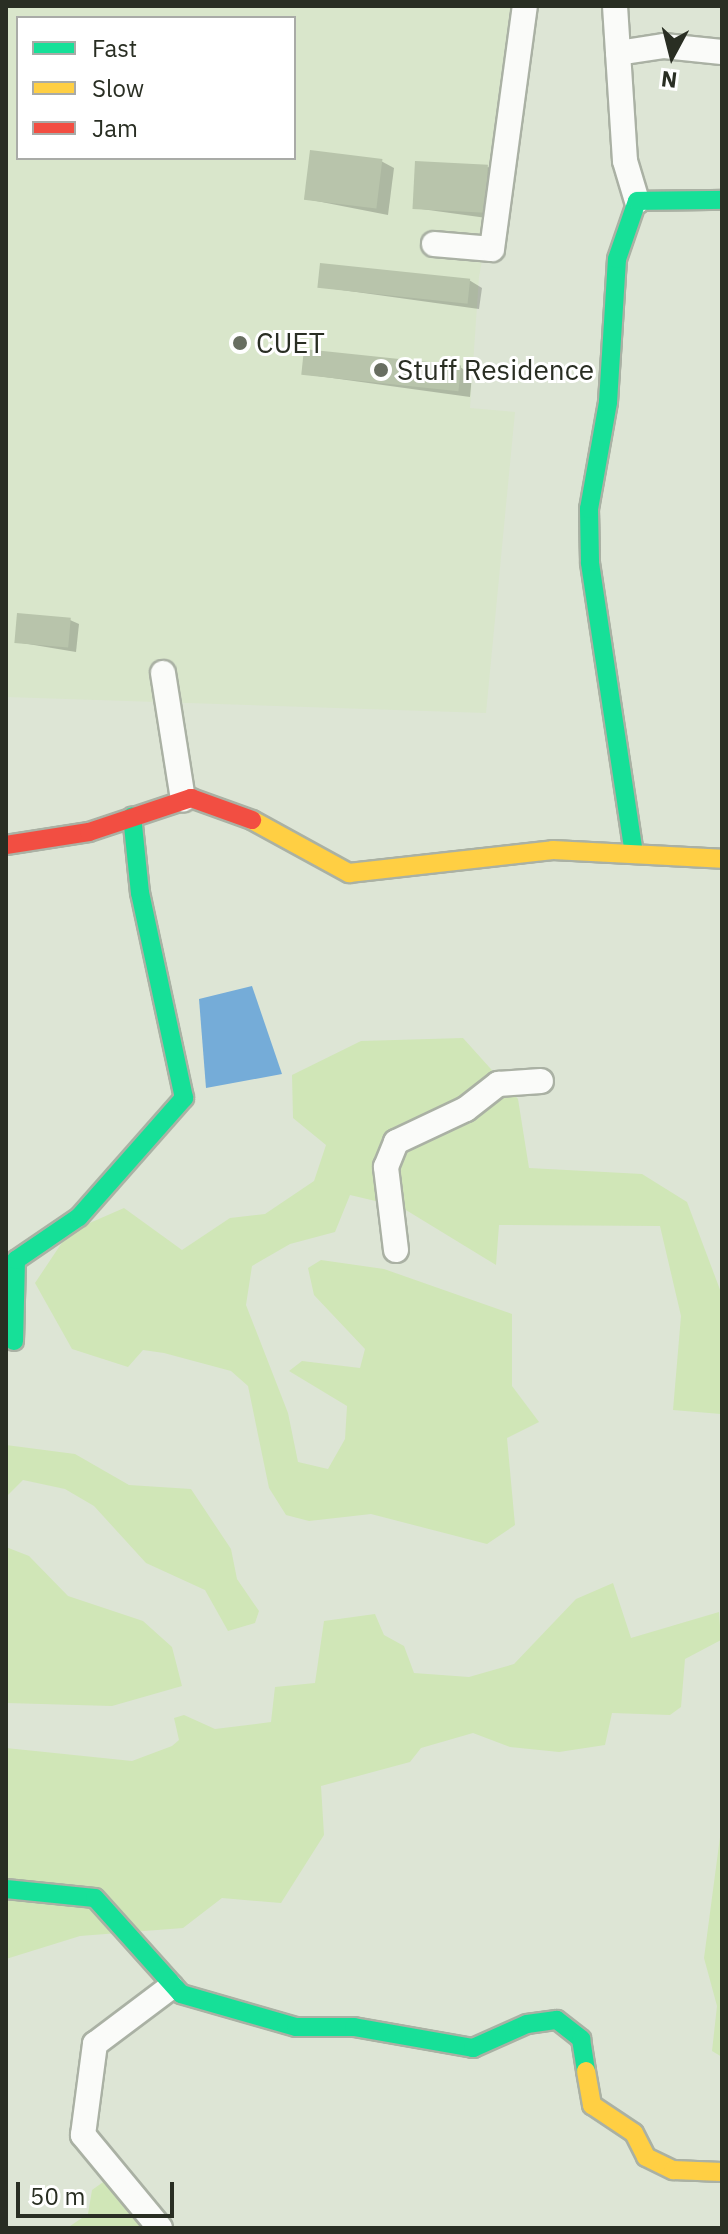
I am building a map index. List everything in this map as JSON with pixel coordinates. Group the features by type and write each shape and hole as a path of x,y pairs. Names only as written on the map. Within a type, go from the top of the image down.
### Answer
{"street":[{"path":"434,244 492,249 525,6"},
{"path":"615,6 625,161 637,201"},
{"path":"618,53 664,46 722,52"},
{"path":"634,854 596,626 589,509 608,402 617,259 628,210 637,201 722,200"},
{"path":"163,673 183,799"},
{"path":"6,845 89,832 183,799 281,831 349,873 553,850 722,859"},
{"path":"14,1341 16,1260 79,1217 184,1098 140,893 132,816"},
{"path":"396,1250 386,1167 396,1142 466,1109 498,1084 541,1081"},
{"path":"6,1889 95,1898 171,1987 204,2004 308,2030 354,2027 473,2048 527,2024 557,2020 581,2039 592,2105 634,2133 646,2157 673,2170 722,2172"},
{"path":"160,2228 83,2135 95,2044 171,1987"}],"shaded area":[{"name":"CUET","path":"6,6 528,6 479,277 470,408 515,412 486,713 6,697"}],"green space":[{"path":"463,1038 518,1099 529,1168 642,1174 687,1202 722,1295 721,1414 673,1410 681,1316 660,1226 499,1225 496,1265 401,1207 350,1195 335,1232 290,1244 252,1266 246,1305 288,1413 298,1462 328,1469 345,1439 347,1406 289,1371 302,1361 360,1368 365,1349 314,1295 308,1268 321,1260 384,1269 512,1314 512,1386 539,1422 507,1438 515,1525 487,1544 371,1514 309,1521 286,1515 269,1488 248,1386 231,1371 164,1353 143,1350 128,1367 72,1349 35,1283 69,1232 124,1208 182,1250 230,1218 265,1214 314,1181 326,1145 293,1118 292,1075 361,1041"},
{"path":"6,1445 75,1454 129,1485 191,1489 231,1549 237,1579 259,1611 255,1623 228,1631 205,1590 146,1563 94,1506 65,1489 23,1480 6,1497"},
{"path":"6,1547 29,1556 68,1596 143,1621 172,1647 182,1686 112,1706 6,1703"},
{"path":"613,1583 631,1638 719,1612 721,1640 685,1659 681,1707 670,1715 612,1713 605,1745 559,1752 510,1747 473,1733 421,1748 410,1762 321,1786 324,1835 281,1903 222,1898 183,1928 80,1936 6,1959 6,1748 132,1761 172,1746 179,1740 174,1718 184,1715 215,1729 271,1722 275,1687 315,1683 324,1621 375,1614 384,1635 404,1646 414,1673 469,1677 514,1664 576,1599"},
{"path":"722,1822 722,2057 712,2051 717,2006 704,1958"},
{"path":"106,2180 152,2228 67,2228 88,2214 92,2190"}],"water":[{"path":"252,986 282,1074 206,1088 199,999"}],"building":[{"path":"310,150 382,159 376,209 304,200"},
{"path":"415,161 488,165 485,213 412,209"},
{"name":"Stuff Residence","path":"320,263 470,279 468,304 317,288"},
{"name":"Stuff Residence","path":"304,349 461,366 458,391 301,375"},
{"path":"17,613 71,618 68,648 14,643"}],"traffic: fast":[{"path":"634,854 590,562 589,509 608,402 617,259 637,201 722,200"},
{"path":"14,1341 16,1260 79,1217 184,1098 140,893 132,816"},
{"path":"6,1889 95,1898 181,1994 296,2027 354,2027 473,2048 527,2024 557,2020 581,2039 586,2071"}],"traffic: slow":[{"path":"252,820 349,873 553,850 722,859"},
{"path":"586,2071 592,2105 634,2133 646,2157 673,2170 722,2172"}],"traffic: jam":[{"path":"6,845 89,832 191,798 252,820"}],"place":[{"name":"CUET","path":"240,343"},
{"name":"Stuff Residence","path":"381,370"}]}
